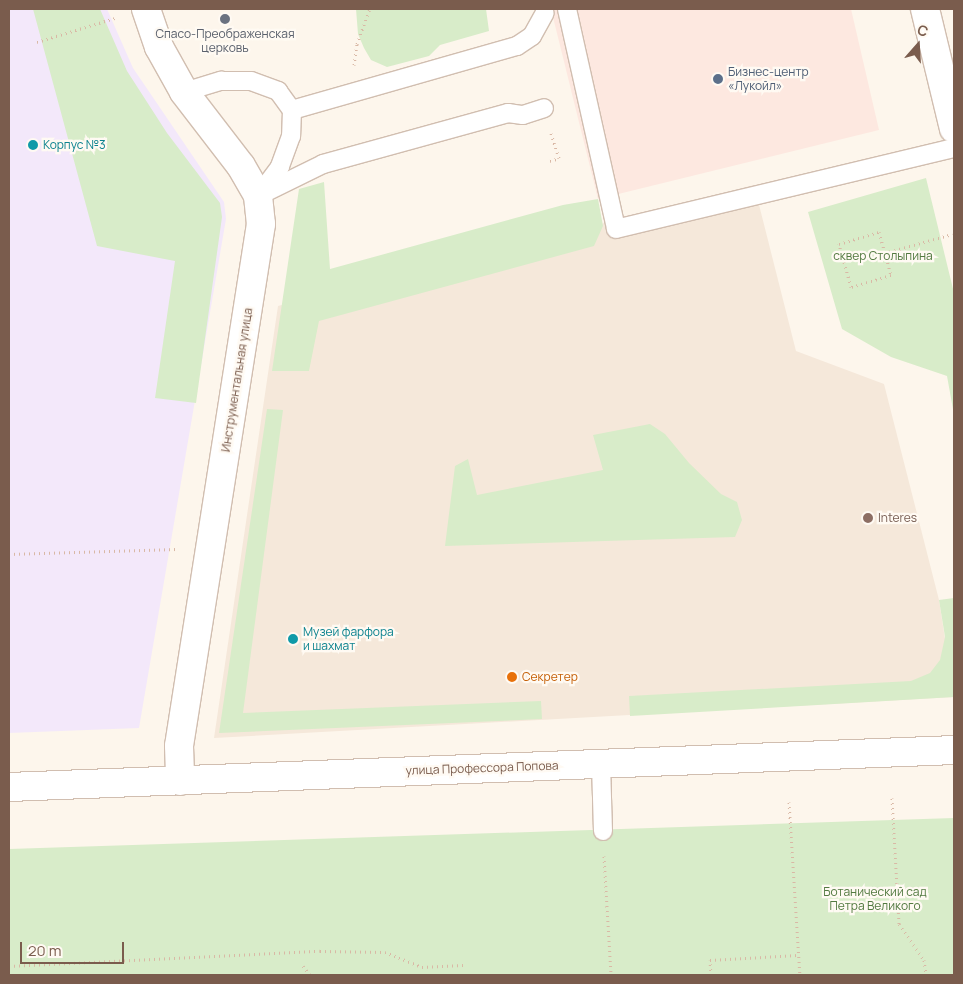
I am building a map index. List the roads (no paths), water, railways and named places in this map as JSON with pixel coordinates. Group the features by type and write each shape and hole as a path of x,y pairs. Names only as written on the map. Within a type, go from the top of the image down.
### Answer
{"street":[{"name":"Инструментальная улица","path":"146,9 159,47 184,92 241,166 258,196 261,224 179,746 180,781"},
{"path":"925,9 954,129"},
{"name":"улица Профессора Попова","path":"9,787 954,750"}],"lane":[{"path":"567,9 616,230 954,148"},
{"path":"292,110 517,46 532,36 545,13"},
{"path":"184,92 222,81 251,81 278,91 292,110 291,136 280,166 258,196"},
{"path":"258,196 323,164 508,113 523,115 544,108"},
{"path":"601,764 603,831"}],"place":[{"name":"Спасо-Преображенская церковь","path":"225,19"},
{"name":"Бизнес-центр «Лукойл»","path":"718,79"},
{"name":"Корпус №3","path":"33,145"},
{"name":"Interes","path":"868,518"},
{"name":"Музей фарфора и шахмат","path":"293,639"},
{"name":"Секретер","path":"512,677"}],"park label":[{"name":"сквер Столыпина","path":"883,256"},
{"name":"Ботанический сад Петра Великого","path":"875,899"}]}
